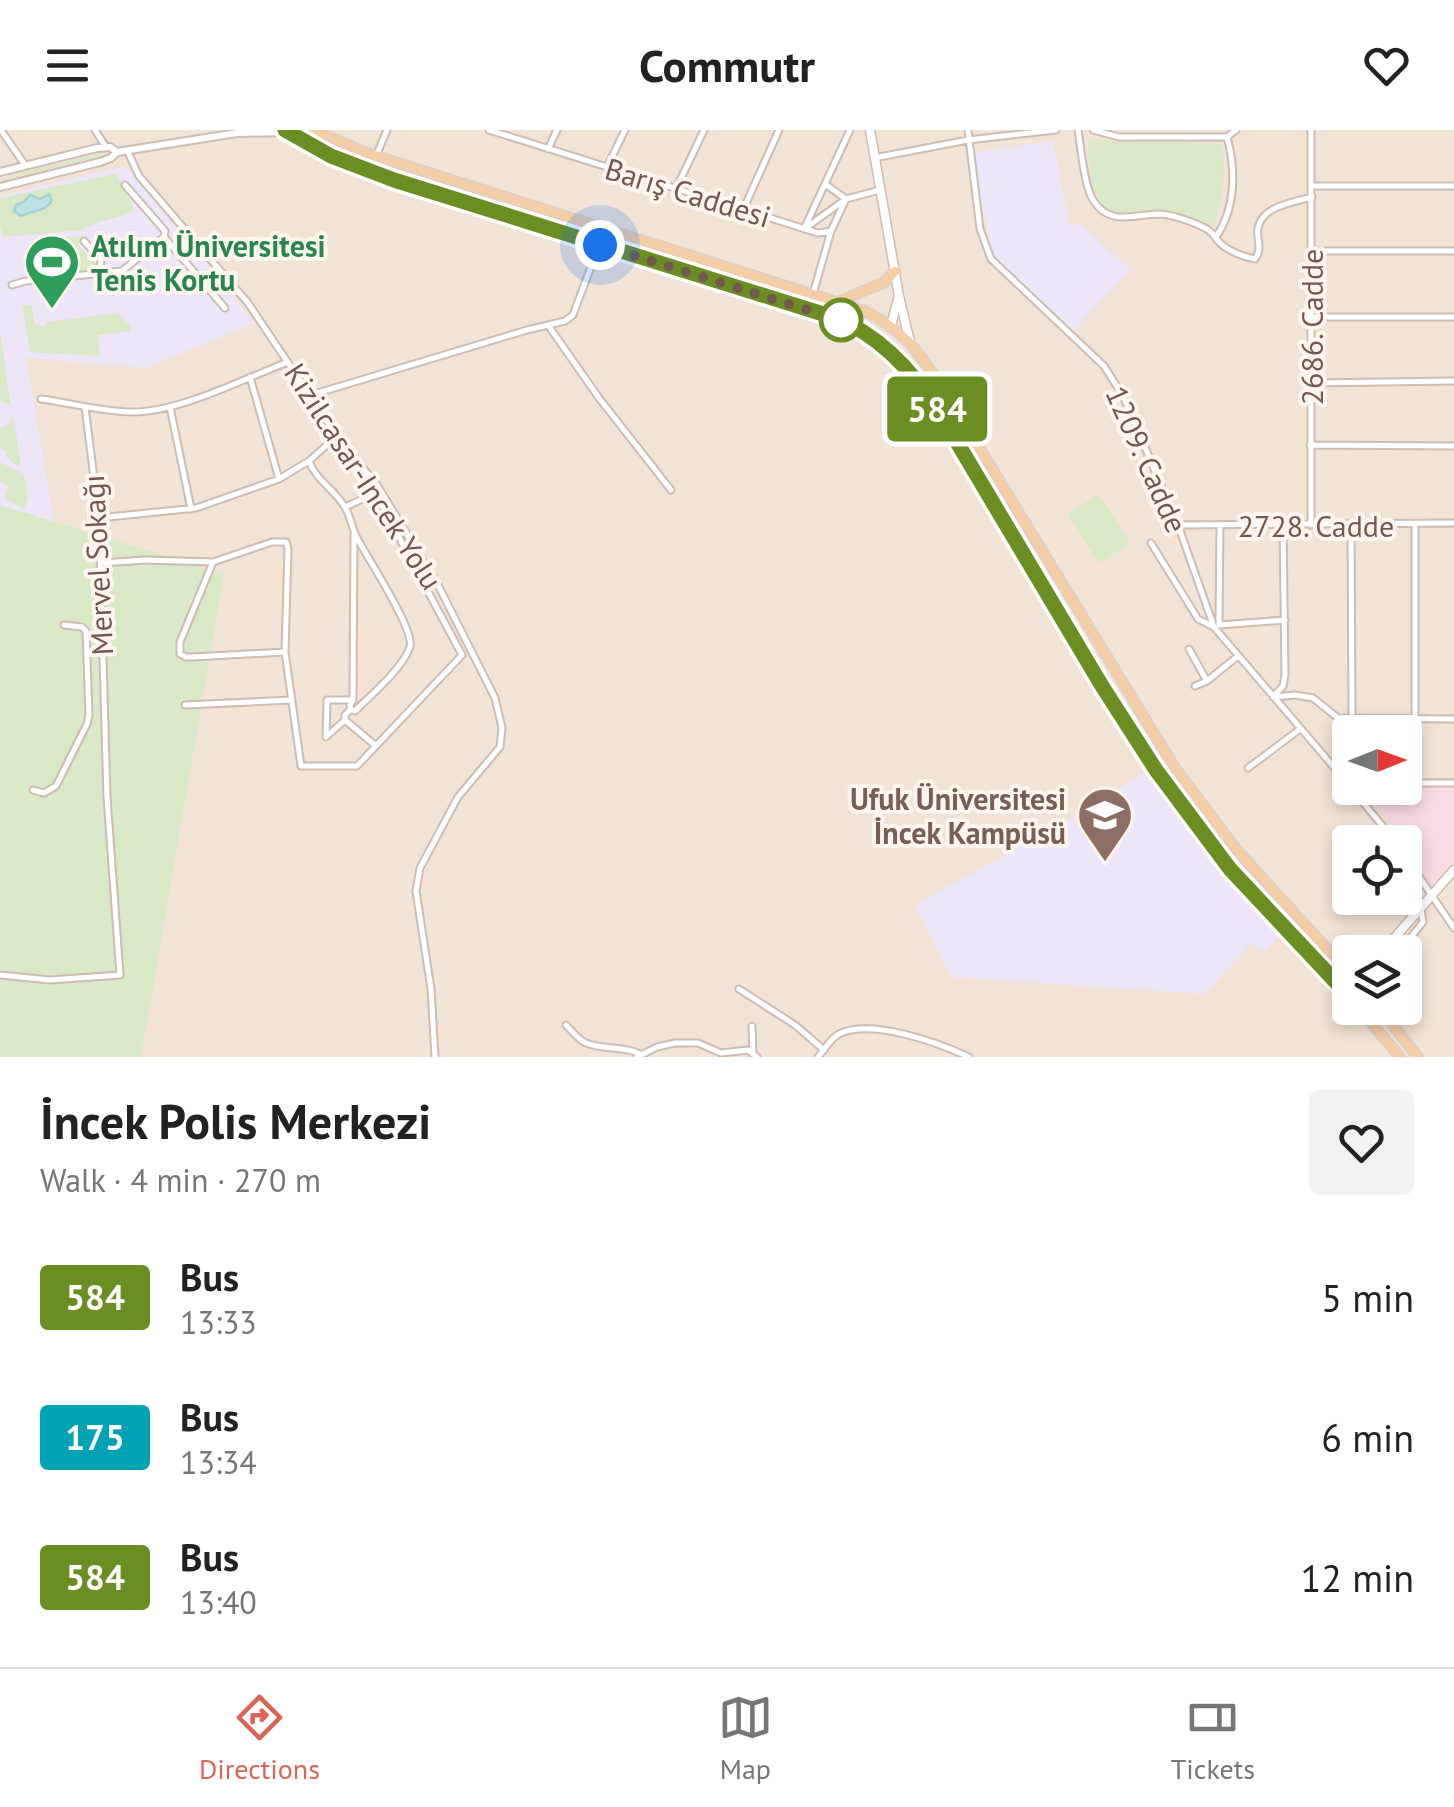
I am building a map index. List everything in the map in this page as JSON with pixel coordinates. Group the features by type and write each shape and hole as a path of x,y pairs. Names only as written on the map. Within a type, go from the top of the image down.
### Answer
{"main road":[{"path":"314,130 376,156 865,310 891,325 910,342 945,392 1175,768 1247,862 1332,954"},
{"path":"870,130 910,342 906,352 895,358"},
{"path":"286,131 331,156 394,180 836,318 883,348 919,382 939,412 1102,686 1178,802 1230,869 1332,978"},
{"path":"838,302 885,282 895,271"},
{"path":"883,348 900,296"},
{"path":"1396,935 1454,870"},
{"path":"1374,1025 1400,1057"},
{"path":"1392,1025 1418,1057"}],"street":[{"path":"1,130 25,165"},
{"path":"94,130 106,147 117,152 196,138 286,131"},
{"path":"196,138 212,130"},
{"path":"376,156 387,130"},
{"name":"Barış Caddesi","path":"489,130 804,229 831,232"},
{"path":"548,148 557,130"},
{"path":"607,167 625,130"},
{"path":"676,188 704,130"},
{"path":"743,210 779,130"},
{"path":"804,229 850,130"},
{"name":"1209. Cadde","path":"968,130 980,228 991,259 1104,366 1123,396 1178,525 1214,626 1332,765"},
{"path":"874,158 968,140 1056,130"},
{"path":"1078,130 1086,182 1092,200 1103,212 1126,218 1162,214 1206,228 1219,242 1245,258 1255,259 1260,253 1258,227 1264,217 1312,196"},
{"path":"1093,130 1119,137 1189,133 1227,137 1236,130"},
{"name":"2686. Cadde","path":"1311,130 1311,525"},
{"path":"1216,237 1232,192 1227,137"},
{"path":"0,172 106,147"},
{"name":"Kizilcasar-Incek Yolu","path":"126,150 139,176 248,304 338,436 378,485 440,587 500,715 500,748 458,796 420,868 416,891 435,1057"},
{"path":"0,187 100,162 117,152"},
{"path":"824,183 846,199"},
{"path":"12,286 122,270 164,237 165,230 125,184"},
{"path":"1312,186 1454,186"},
{"path":"804,229 846,199 880,190"},
{"path":"813,294 831,232 846,199"},
{"path":"164,237 225,308"},
{"path":"84,241 100,260 99,273"},
{"path":"311,396 565,321 573,315 600,245"},
{"path":"1311,251 1454,251"},
{"path":"1310,317 1454,316"},
{"path":"548,325 671,490"},
{"path":"41,399 130,412 155,411 289,361"},
{"path":"250,377 279,479"},
{"path":"1310,384 1454,381"},
{"name":"Mervel Sokağı","path":"0,975 50,980 120,975 104,723 100,518 85,407"},
{"path":"170,407 191,509"},
{"path":"100,518 191,509 279,479 309,461 338,436"},
{"path":"1310,445 1454,446"},
{"path":"309,461 312,470 345,507 354,534 398,610 411,644 400,663 354,711 351,709"},
{"path":"101,564 145,560 213,562 272,542 286,542 285,652 301,766 357,766 462,655 380,500 367,498 345,507"},
{"path":"1414,524 1415,715"},
{"name":"2728. Cadde","path":"1178,525 1454,524"},
{"path":"1220,525 1219,624 1285,620"},
{"path":"1273,697 1283,686 1285,675 1284,525"},
{"path":"1351,525 1352,715"},
{"path":"353,700 327,700 326,737 345,720 353,700 354,534"},
{"path":"1151,543 1198,619 1214,626"},
{"path":"213,562 180,642 180,654 193,657 285,652"},
{"path":"33,790 44,793 56,786 89,715 86,631 82,627 64,626"},
{"path":"1189,649 1208,681"},
{"path":"1195,686 1208,681 1238,656"},
{"path":"1273,697 1294,694 1313,698 1334,715"},
{"path":"185,705 292,700"},
{"path":"1422,718 1454,718"},
{"path":"345,720 376,746"},
{"path":"1248,768 1300,729"},
{"path":"1422,784 1454,783"},
{"name":"1209. Cadde","path":"1367,805 1384,825"},
{"path":"1422,883 1454,928"},
{"path":"739,989 795,1024 824,1050"},
{"path":"566,1025 582,1041 635,1050 638,1055 675,1043 692,1042 720,1053 743,1050 755,1055 752,1026"},
{"path":"818,1057 834,1036 864,1029 908,1034 970,1057"}],"shaded area":[{"path":"0,130 1454,130 1454,1057 115,1057 0,848"},
{"path":"1053,141 1069,224 1082,225 1131,270 1072,332 992,253 972,153"},
{"path":"125,166 255,323 146,368 26,358 71,619 0,843 0,196"},
{"name":"Ufuk Üniversitesi İncek Kampüsü","path":"1145,772 1280,935 1265,952 1251,944 1204,994 951,977 915,905 1062,824"},
{"path":"1454,786 1454,859 1432,886 1422,870 1422,825 1392,825 1376,805 1422,805 1422,787"}],"green space":[{"path":"295,130 391,169 835,308 882,328 878,337 833,312 394,175 346,158"},
{"path":"1088,140 1222,144 1223,185 1214,226 1160,209 1125,213 1110,210 1102,204 1093,185"},
{"path":"103,152 106,155 0,181 17,173"},
{"path":"116,174 135,210 82,230 3,237 0,198"},
{"path":"89,236 78,245 99,266 82,273 51,269 62,237"},
{"path":"32,305 34,324 44,327 48,322 117,313 131,331 98,335 100,356 30,352 22,306"},
{"path":"0,331 11,409 0,401"},
{"path":"912,354 940,395 1100,663 1198,812 1252,879 1332,963 1332,969 1242,874 1163,770 935,395 906,360"},
{"path":"13,415 21,465 10,461 0,448 0,428 8,425"},
{"path":"0,462 24,474 28,496 24,509 5,498 8,486 0,481"},
{"path":"1099,494 1130,543 1099,563 1068,514"},
{"path":"0,505 224,574 141,1057 0,1057"}],"water":[{"path":"49,194 52,200 43,209 21,216 14,211 30,195 40,199"}],"bus line":[{"name":"584","path":"285,130 331,156 394,180 836,318 895,358 919,382 939,412 1102,686 1170,791 1230,869 1332,977"}],"place":[{"name":"Atılım Üniversitesi Tenis Kortu","path":"52,311"},
{"name":"Ufuk Üniversitesi İncek Kampüsü","path":"1105,864"}],"route":[{"path":"600,245 841,320"}]}
